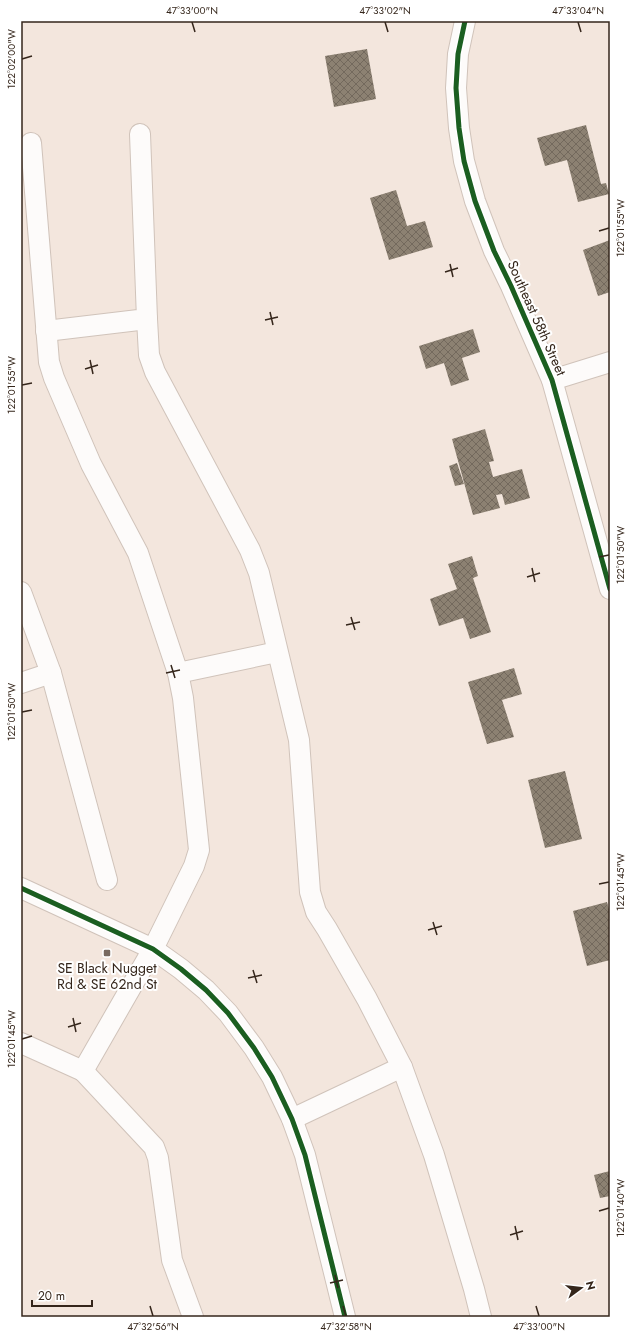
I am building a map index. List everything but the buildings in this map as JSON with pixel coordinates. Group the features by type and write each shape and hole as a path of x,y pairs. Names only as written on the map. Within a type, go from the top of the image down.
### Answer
{"street":[{"name":"Southeast 58th Street","path":"465,21 458,54 456,88 459,128 464,161 475,201 494,251 552,380 610,589"},
{"path":"140,134 149,355 155,372 250,550 259,573 299,740 310,892 316,912 367,999 402,1067 434,1155 482,1317"},
{"path":"31,143 49,362 54,378 91,464 138,553 178,673 183,698 199,850 194,866 153,949 82,1071"},
{"path":"46,331 147,319"},
{"path":"552,380 610,362"},
{"path":"21,592 51,673 107,880"},
{"path":"178,673 277,652"},
{"path":"21,683 51,673"},
{"path":"21,888 153,949 181,969 206,990 228,1013 254,1048 272,1077 292,1119 305,1155 345,1317"},
{"path":"21,1043 82,1071 154,1147 158,1158 172,1260 193,1317"},
{"path":"292,1119 402,1067"}],"cycle path":[{"path":"465,21 458,54 456,88 459,128 464,161 475,201 494,251 552,380 610,589"},
{"path":"21,888 153,949 181,969 206,990 228,1013 254,1048 272,1077 292,1119 305,1155 345,1317"}],"place":[{"name":"SE Black Nugget Rd & SE 62nd St","path":"107,953"}]}
